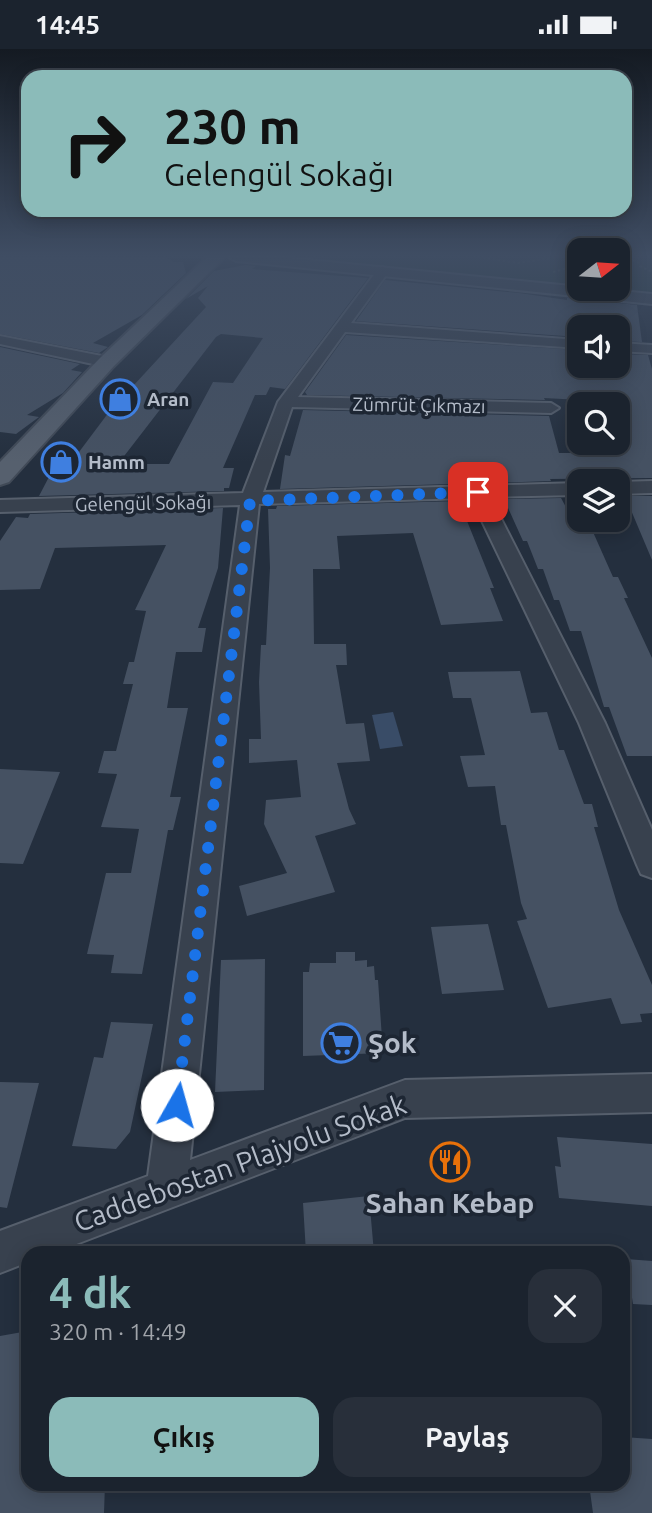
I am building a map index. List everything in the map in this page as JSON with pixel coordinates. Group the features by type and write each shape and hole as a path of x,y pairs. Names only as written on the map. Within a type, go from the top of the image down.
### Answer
{"main road":[{"path":"0,477 107,362 145,325"}],"street":[{"path":"167,1188 250,501 286,402 342,327 567,343"},
{"path":"0,340 107,362"},
{"path":"630,348 652,349"},
{"name":"Zümrüt Çıkmazı","path":"286,402 551,408"},
{"path":"630,488 652,487"},
{"name":"Gelengül Sokağı","path":"0,506 250,501 567,489"},
{"path":"478,492 592,723 652,865"},
{"name":"Caddebostan Plajyolu Sokak","path":"0,1252 405,1099 652,1093"}],"water":[{"path":"393,712 403,746 380,749 372,715"}],"building":[{"path":"0,325 124,325 93,343 108,347 99,353 0,334"},
{"path":"189,325 333,325 285,389 270,387 266,395 255,395 223,468 234,468 229,488 224,488 224,491 39,496 63,450 79,452 109,412","holes":["221,334 263,338 233,383 213,382 169,464 118,464 216,337"]},
{"path":"416,325 567,325 567,336"},
{"path":"630,325 640,325 642,342 630,342"},
{"path":"346,335 567,349 567,378 630,378 630,354 648,355 652,369 652,478 630,478 630,469 567,469 567,479 550,479 551,481 497,483 493,475 449,477 452,484 280,489 285,455 290,456 303,410 549,416 559,453 630,455 630,392 567,392 567,399 544,398 545,400 307,395 305,392"},
{"path":"0,347 80,364 71,370 82,372 63,393 27,415 39,417 16,434 0,432"},
{"path":"630,496 652,496 652,560 630,508"},
{"path":"561,498 567,509 567,532 593,532 613,577 618,577 628,598 624,598 652,658 652,756 627,756 609,707 604,707 581,631 570,631 559,600 554,600 543,569 538,569 527,541 523,541 504,499"},
{"path":"459,501 494,588 490,588 503,621 441,625 413,533 337,536 340,569 313,569 314,644 346,644 347,665 336,665 346,724 364,723 370,761 337,763 349,809 356,824 315,836 335,892 247,916 239,886 287,873 264,824 266,800 301,797 297,760 249,763 249,739 261,739 259,682 261,645 266,645 270,568 268,509 276,509 277,506"},
{"path":"223,508 218,568 198,628 206,628 202,652 176,652 167,708 188,708 170,797 181,797 173,830 168,830 142,974 111,973 114,955 87,954 106,873 131,873 139,829 101,827 117,774 98,773 104,751 116,751 133,684 123,684 129,662 134,662 146,611 135,610 166,545 55,548 40,589 0,590 0,541 16,517 28,518 30,514"},
{"path":"520,671 531,713 547,712 559,750 564,750 584,804 592,804 598,827 594,827 619,910 652,985 652,1013 640,1014 642,1022 621,1024 611,998 548,1008 517,921 527,919 521,903 506,825 501,825 495,786 468,787 460,756 485,755 471,698 453,698 448,672"},
{"path":"0,769 60,772 23,864 0,863"},
{"path":"488,924 504,990 442,994 431,927"},
{"path":"336,952 355,952 355,961 367,960 367,967 374,966 375,980 378,980 383,1053 303,1056 303,972 309,972 310,963 336,963"},
{"path":"265,959 264,1090 215,1092 221,960"},
{"path":"111,1022 153,1024 130,1132 116,1149 72,1146 94,1057 103,1058"},
{"path":"0,1082 39,1083 7,1208 0,1207"},
{"path":"557,1137 652,1144 652,1206 559,1198 555,1166 561,1167"},
{"path":"369,1196 373,1246 306,1246 303,1203"},
{"path":"630,1259 652,1261 652,1305 633,1304"},
{"path":"21,1332 21,1491 105,1491 104,1513 0,1513 0,1336"},
{"path":"630,1437 652,1439 652,1513 593,1513 590,1491 630,1491"}],"place":[{"name":"Aran","path":"120,399"},
{"name":"Hamm","path":"61,462"},
{"name":"Şok","path":"341,1043"},
{"name":"Sahan Kebap","path":"450,1162"}],"route":[{"path":"177,1105 250,501 478,492"}]}
